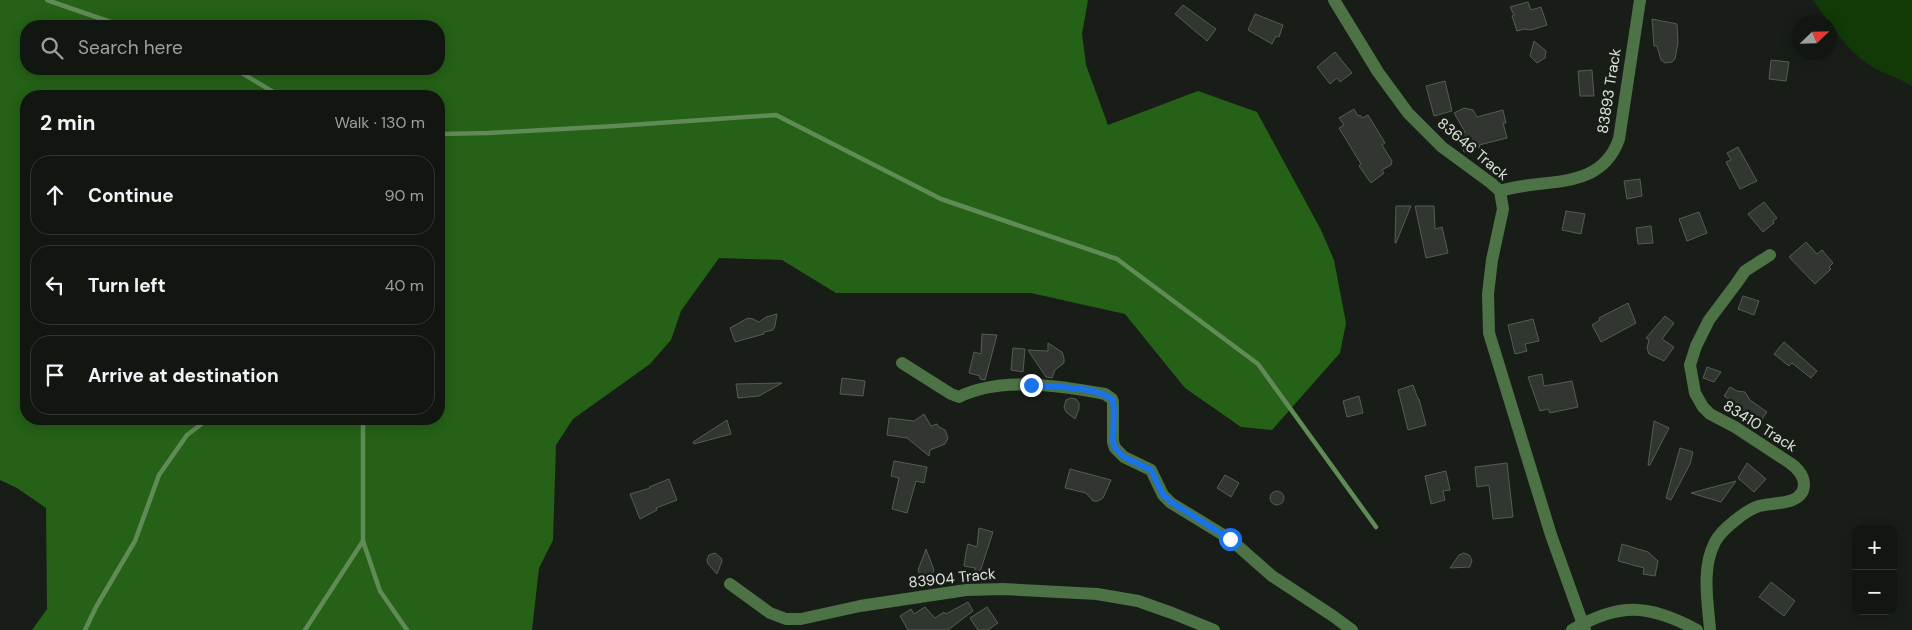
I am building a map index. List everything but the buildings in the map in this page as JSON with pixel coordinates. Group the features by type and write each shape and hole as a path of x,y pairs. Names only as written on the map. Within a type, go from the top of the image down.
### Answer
{"street":[{"name":"83646 Track","path":"1334,0 1378,72 1408,113 1442,147 1491,182 1500,191 1503,209 1492,260 1488,294 1489,333 1580,628"},
{"name":"83893 Track","path":"1500,191 1517,186 1567,181 1582,177 1596,171 1612,154 1619,139 1640,0"},
{"name":"83410 Track","path":"1710,630 1707,570 1714,543 1721,533 1750,510 1759,506 1791,501 1803,490 1804,483 1801,476 1790,463 1735,427 1710,414 1699,402 1692,380 1690,364 1696,346 1709,320 1745,271 1770,255"},
{"path":"902,363 951,394 959,397 972,390 1031,385 1105,394 1113,402 1113,442 1119,454 1151,470 1163,495 1171,502 1230,539 1272,576 1352,630"},
{"name":"83904 Track","path":"730,584 764,609 786,619 966,590 1002,589 1096,594 1138,602 1214,630"},
{"path":"1580,628 1594,618 1623,609 1650,610 1697,630"}],"green space":[{"path":"0,0 1088,0 1082,34 1086,65 1108,125 1198,91 1257,112 1321,230 1334,260 1346,323 1340,353 1272,430 1241,427 1185,388 1125,314 1031,293 836,293 782,260 719,258 681,311 671,340 650,364 573,419 556,445 553,540 539,568 532,630 32,630 47,609 46,508 17,488 0,480"},
{"path":"1813,0 1912,0 1912,86 1876,69 1857,55 1837,34 1837,15 1823,15"}],"waterway":[{"path":"47,0 105,20"},
{"path":"245,75 270,90"},
{"path":"445,134 615,126 776,115 941,199 1117,259 1258,364 1376,527"},
{"path":"85,630 96,607 135,541 159,475 187,435 200,425"},
{"path":"363,425 363,541 380,591 407,630"},
{"path":"305,630 363,541"}],"route":[{"path":"1031,385 1084,390 1105,394 1112,399 1114,408 1113,442 1119,454 1151,470 1163,495 1171,502 1230,539"}]}
